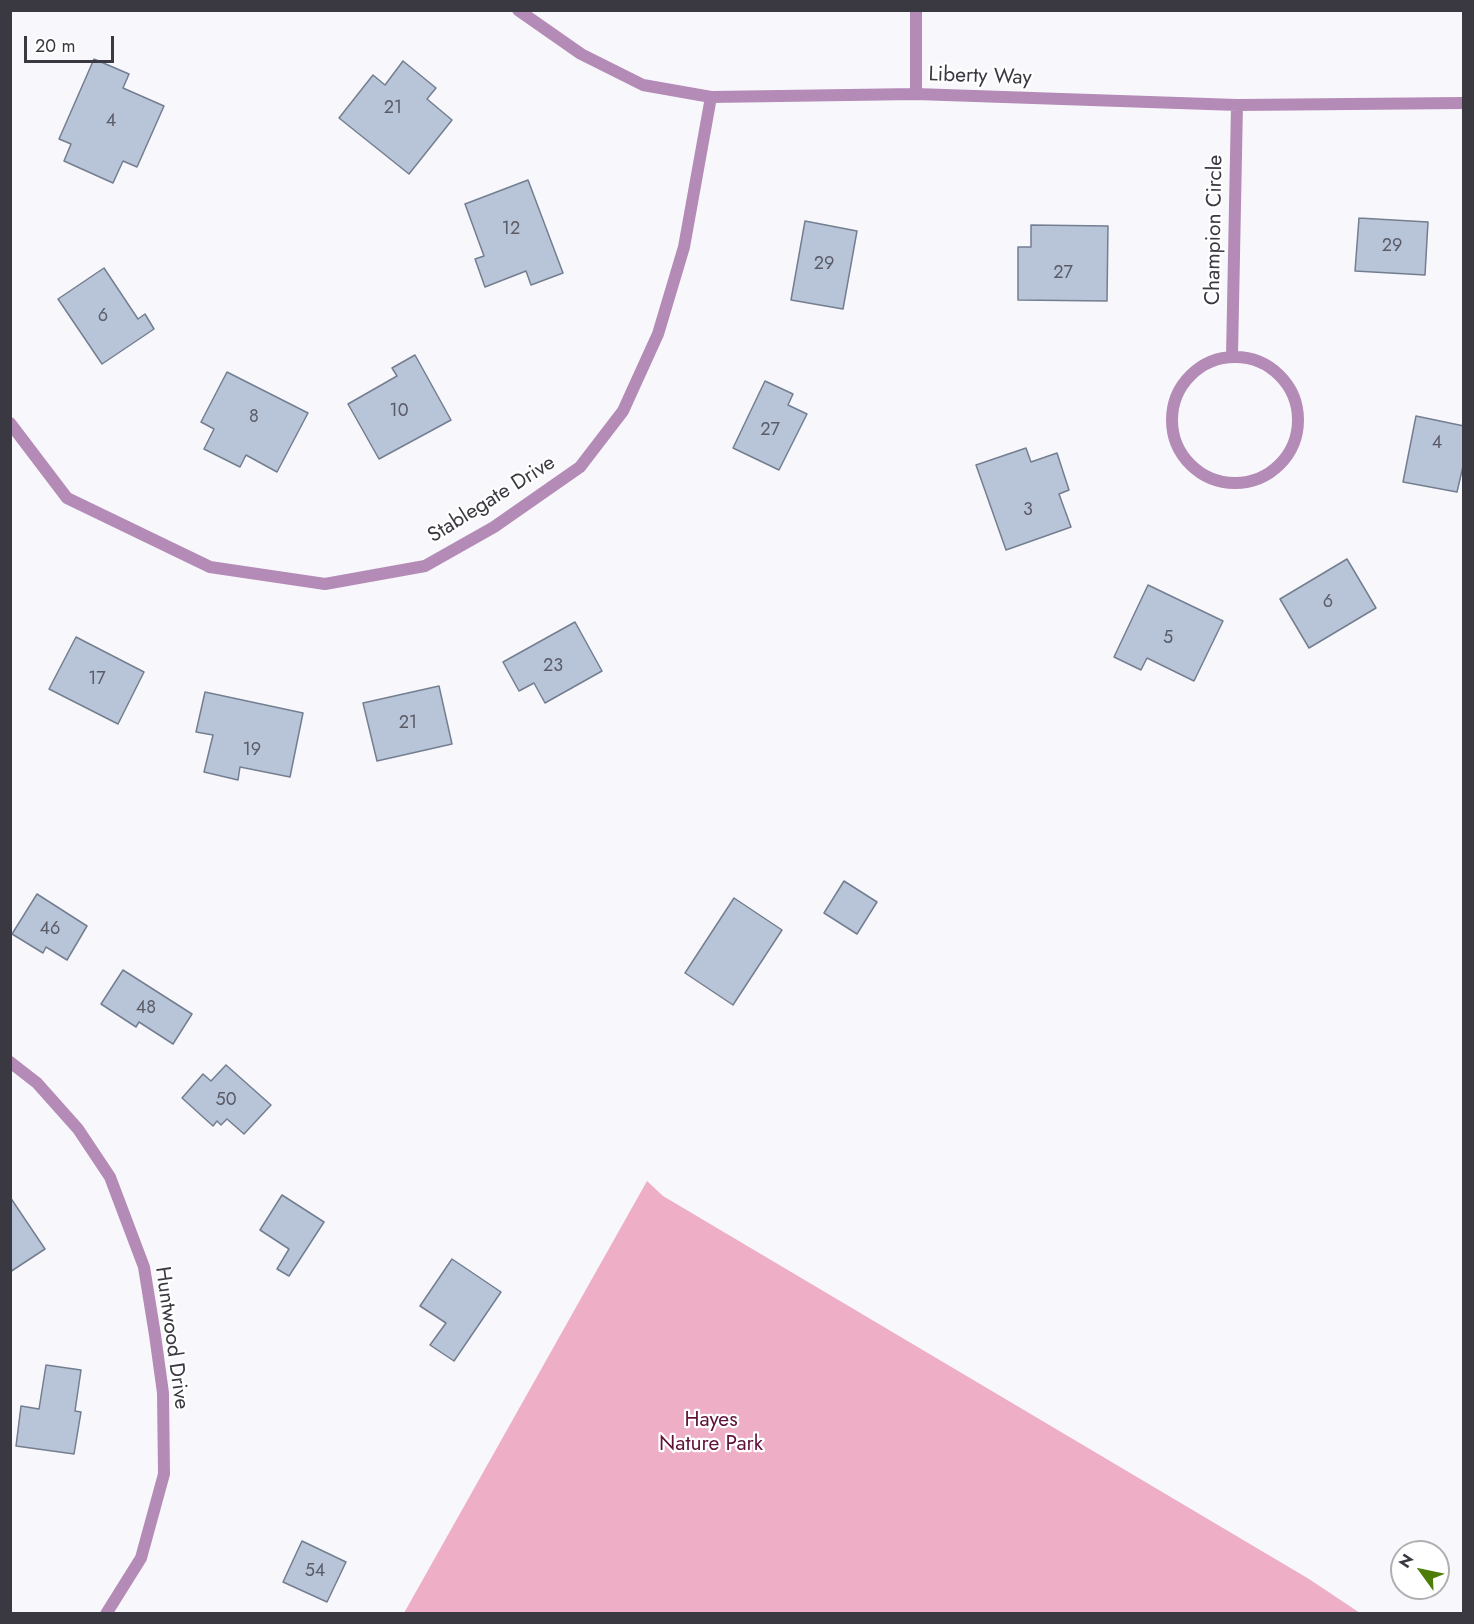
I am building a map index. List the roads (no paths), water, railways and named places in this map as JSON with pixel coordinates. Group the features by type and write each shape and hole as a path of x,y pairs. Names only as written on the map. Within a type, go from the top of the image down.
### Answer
{"street":[{"name":"Liberty Way","path":"518,10 581,54 643,85 711,97 916,94 1237,105 1464,103"},
{"path":"916,10 916,94"},
{"name":"Stablegate Drive","path":"10,423 67,498 210,567 325,584 424,566 494,527 580,467 623,411 658,334 684,247 711,97"},
{"name":"Champion Circle","path":"1232,356 1237,105"},
{"path":"1232,356 1267,365 1281,376 1292,392 1297,409 1298,427 1294,444 1284,460 1271,472 1255,481 1237,484 1219,482 1195,470 1178,449 1172,432 1171,414 1176,396 1185,380 1198,368 1214,360 1232,356"},
{"name":"Huntwood Drive","path":"10,1062 37,1083 78,1129 110,1177 144,1267 152,1312 163,1393 164,1474 141,1558 106,1614"}],"park label":[{"name":"Hayes Nature Park","path":"711,1433"}]}
